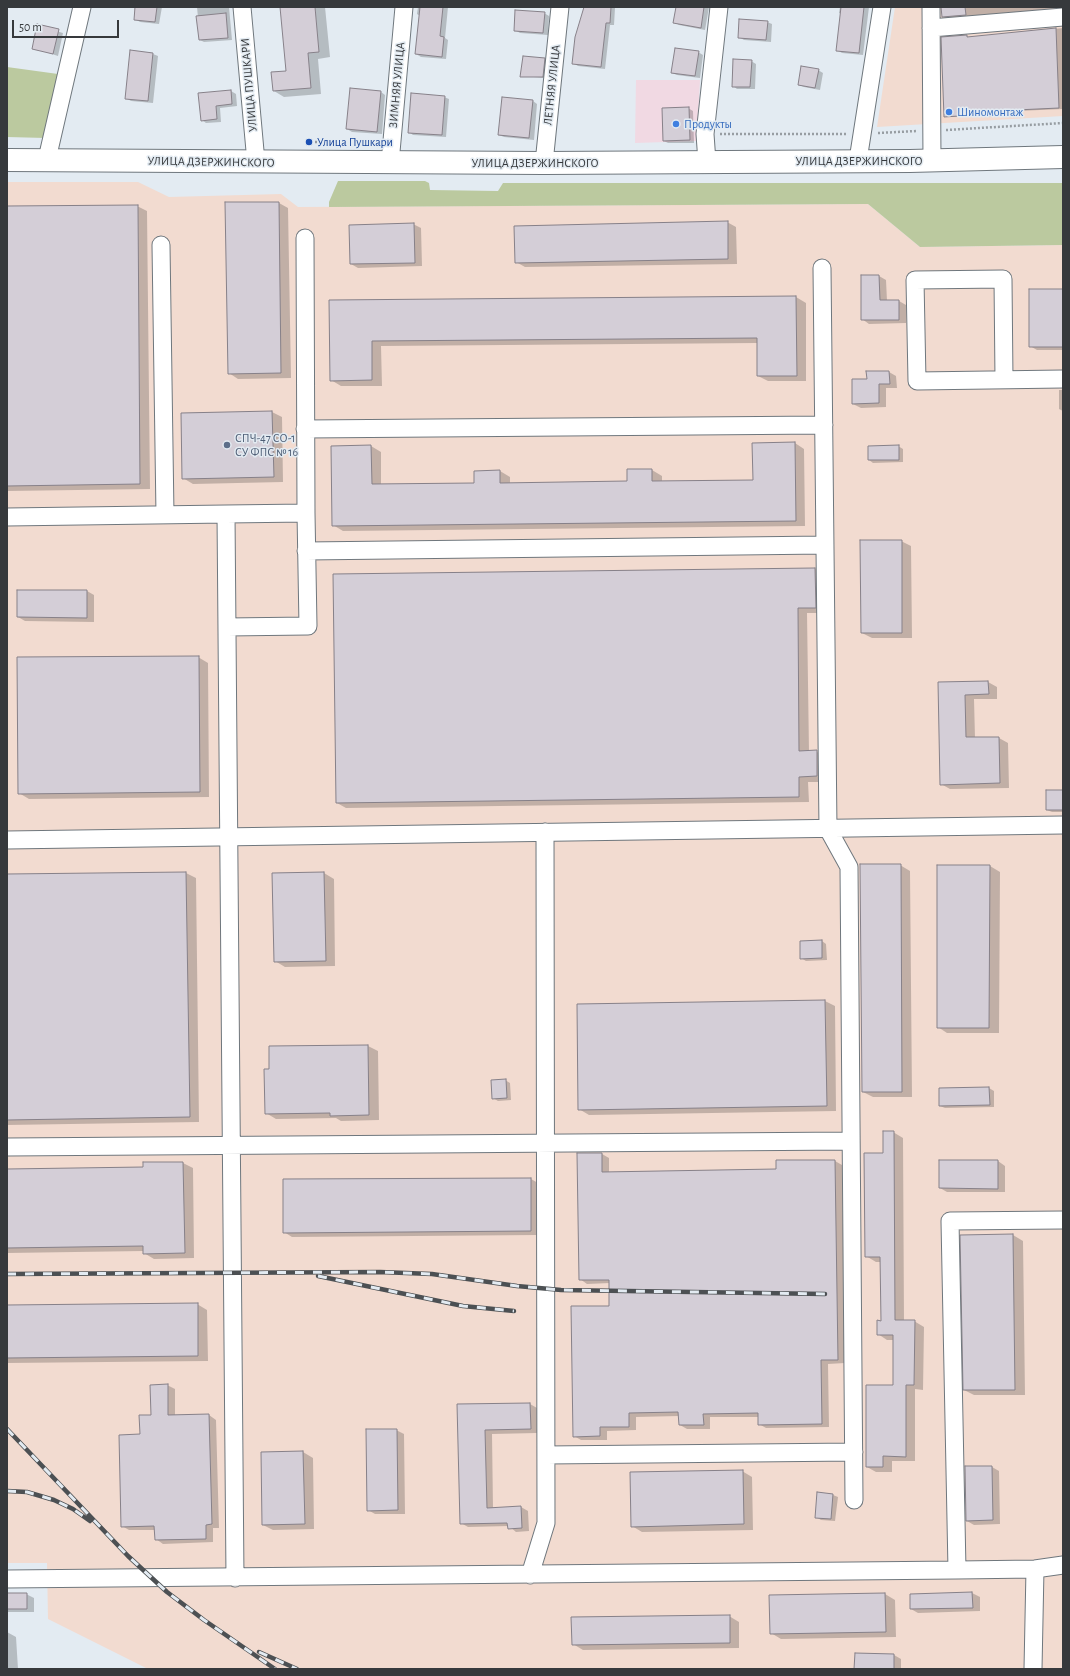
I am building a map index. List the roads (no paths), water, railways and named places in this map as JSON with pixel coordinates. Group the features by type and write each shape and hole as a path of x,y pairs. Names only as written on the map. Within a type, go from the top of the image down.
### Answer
{"highway":[{"name":"УЛИЦА ДЗЕРЖИНСКОГО","path":"7,160 544,163 932,160 1063,157"}],"street":[{"path":"46,160 82,7"},
{"name":"УЛИЦА ПУШКАРИ","path":"242,7 256,162"},
{"name":"ЗИМНЯЯ УЛИЦА","path":"390,163 404,7"},
{"name":"ЛЕТНЯЯ УЛИЦА","path":"544,163 560,7"},
{"path":"707,162 705,134 719,7"},
{"path":"858,160 882,7"},
{"path":"931,7 932,160"},
{"path":"931,28 1063,17"},
{"path":"227,627 308,626 306,551 304,238"},
{"path":"161,245 165,515"},
{"path":"822,268 828,829 849,867 854,1500"},
{"path":"1004,380 1003,278 915,280 917,381 1004,380 1063,379"},
{"path":"305,428 824,425"},
{"path":"7,517 306,513"},
{"path":"226,514 235,1578"},
{"path":"306,551 825,545"},
{"path":"7,840 1063,825"},
{"path":"530,1575 546,1523 545,832"},
{"path":"7,1148 851,1141"},
{"path":"957,1570 950,1222 1063,1220"},
{"path":"546,1456 854,1452"},
{"path":"7,1579 957,1570 1035,1569 1063,1566"},
{"path":"1033,1669 1035,1569"}],"railway":[{"path":"7,1274 380,1272 432,1274 517,1286 561,1290 825,1294"},
{"path":"318,1276 463,1306 514,1311"},
{"path":"7,1429 128,1556 167,1592 204,1620 275,1669"},
{"path":"7,1491 27,1492 54,1500 73,1509 90,1521"},
{"path":"259,1652 297,1669"}],"place":[{"name":"Шиномонтаж","path":"949,112"},
{"name":"Продукты","path":"676,124"},
{"name":"Улица Пушкари","path":"309,142"},
{"name":"СПЧ-47 СО-1 СУ ФПС № 16","path":"227,445"}]}
